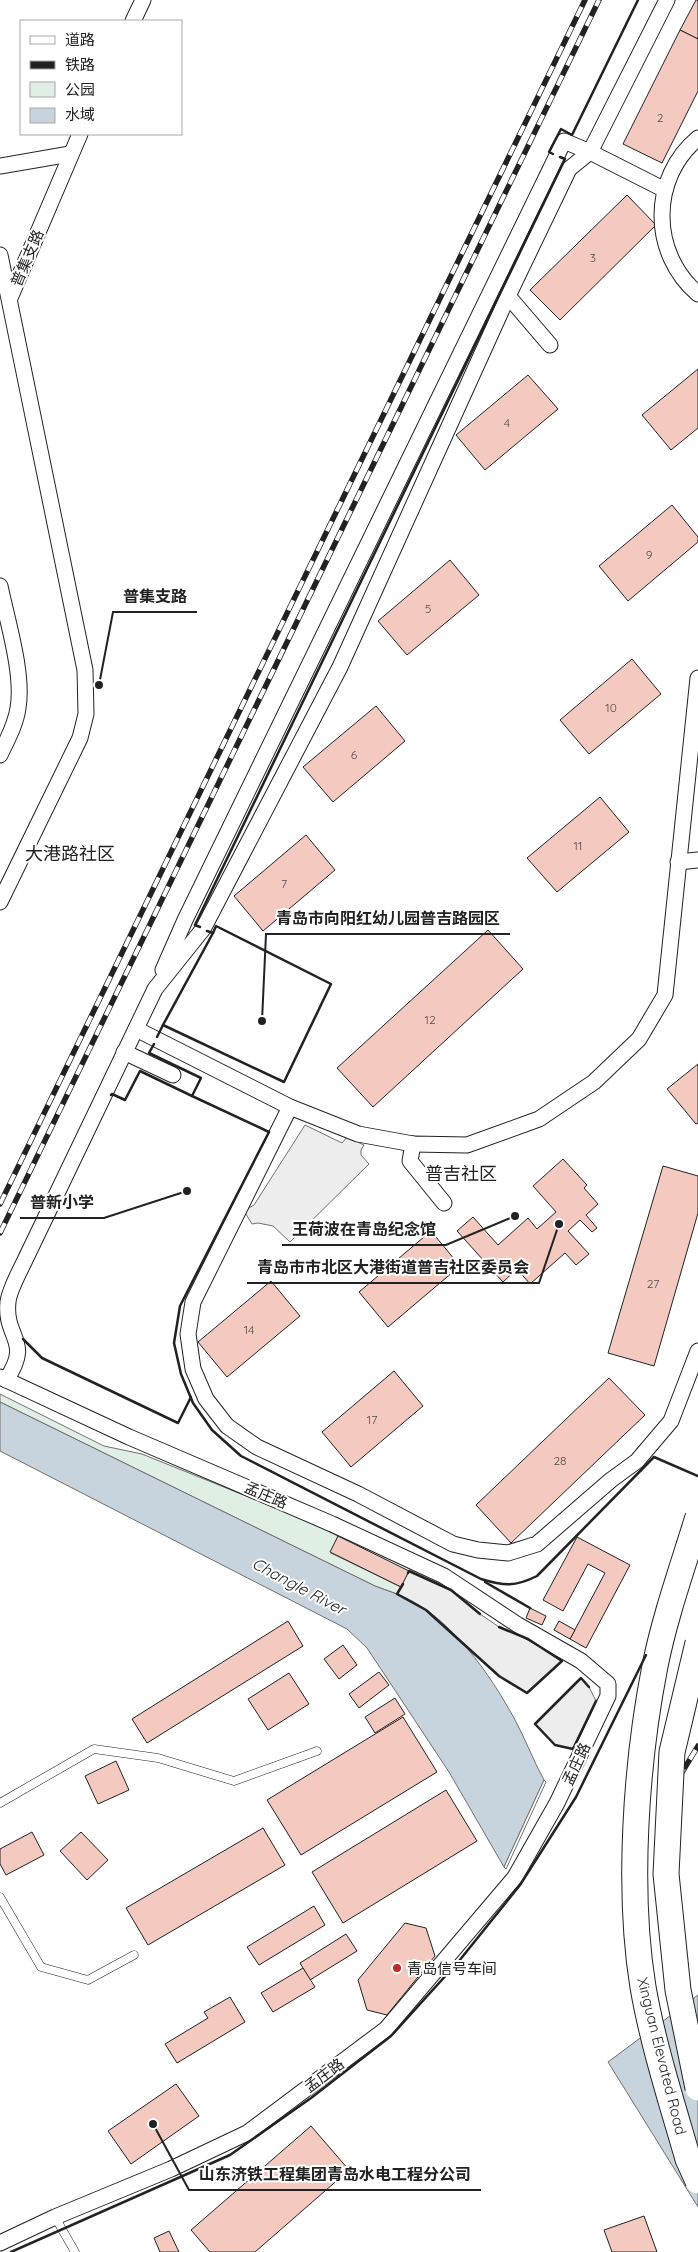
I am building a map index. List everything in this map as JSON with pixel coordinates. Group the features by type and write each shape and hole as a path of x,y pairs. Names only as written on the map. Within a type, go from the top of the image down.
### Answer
{"highway":[{"name":"Xinguan Elevated Road","path":"698,1517 655,1665 643,1741 635,1848 637,1937 643,1988 688,2159 698,2181"},
{"name":"Xinguan Elevated Road","path":"698,1643 672,1752 666,1874 678,1990 698,2088"}],"street":[{"path":"133,20 143,0"},
{"path":"154,989 204,929 340,667 508,296 569,169 590,152 667,0"},
{"name":"普集支路","path":"0,902 80,738 86,714 85,670 10,298 80,135"},
{"path":"698,138 686,148 667,180 661,216 667,251 685,283 698,294"},
{"path":"3,1378 16,1365 19,1348 10,1325 8,1301 26,1258 136,1029 189,911 564,141 666,190"},
{"path":"0,166 70,154"},
{"path":"0,255 10,298"},
{"path":"508,296 550,345"},
{"path":"0,586 19,681 18,708 10,735 0,755"},
{"path":"136,1029 290,1106 358,1134 412,1144 467,1145 539,1120 594,1082 638,1039 665,995 698,678"},
{"path":"678,862 698,860"},
{"path":"124,1052 173,1076"},
{"path":"290,1106 193,1302 188,1334 193,1369 206,1399 227,1426 256,1447 358,1494 453,1544 478,1550 508,1553 537,1544 611,1480 637,1461 666,1428 675,1414 698,1350"},
{"path":"412,1144 410,1161 444,1203"},
{"name":"孟庄路","path":"0,2243 54,2217 171,2169 247,2132 386,2028 515,1877 558,1803 608,1696 608,1684 581,1661 518,1624 444,1576 332,1524 129,1437 3,1378"}],"lane":[{"path":"0,1802 94,1749 158,1758 234,1781 317,1751"},
{"path":"0,1897 41,1967 88,1980 134,1955"},
{"path":"54,2217 75,2252"}],"green space":[{"path":"0,1394 104,1446 142,1454 298,1517 338,1536 331,1553 401,1587 397,1594 375,1586 0,1402"}],"shaded area":[{"path":"305,1125 342,1143 347,1137 364,1145 361,1155 369,1164 290,1242 273,1226 258,1223 252,1224 244,1211 254,1205"},
{"path":"409,1571 451,1590 499,1627 528,1639 562,1661 527,1693 499,1676 426,1610 397,1594"},
{"path":"581,1678 589,1687 596,1701 573,1749 555,1745 535,1724"}],"water":[{"name":"Changle River","path":"0,1402 375,1586 404,1597 421,1606 438,1619 468,1649 493,1683 518,1726 544,1780 504,1867 449,1772 367,1648 347,1629 0,1451"},
{"path":"698,1995 698,2207 608,2062"}],"pier":[{"path":"544,1780 546,1782 506,1869 504,1867"}],"building":[{"path":"696,0 698,0 698,39 680,30"},
{"path":"680,30 698,39 698,91 662,163 623,144"},
{"path":"627,195 656,225 560,320 530,290"},
{"path":"698,369 698,428 671,450 642,415"},
{"path":"528,375 558,409 485,470 456,435"},
{"path":"672,505 698,537 698,542 628,601 599,566"},
{"path":"450,560 479,595 407,655 378,621"},
{"path":"632,659 661,694 589,754 560,720"},
{"path":"376,706 405,741 333,802 303,767"},
{"path":"600,797 629,832 557,892 527,858"},
{"path":"306,835 335,870 263,931 234,896"},
{"path":"488,930 523,969 373,1107 337,1068"},
{"path":"698,1064 698,1123 696,1124 667,1089"},
{"path":"563,1159 587,1185 584,1188 598,1204 586,1215 597,1228 592,1232 580,1220 568,1231 589,1254 576,1265 565,1253 530,1284 517,1269 503,1282 457,1231 473,1217 498,1245 528,1218 537,1229 556,1212 533,1186"},
{"path":"663,1166 698,1176 698,1213 654,1366 608,1353"},
{"path":"431,1231 460,1266 388,1327 359,1292"},
{"path":"271,1281 300,1316 227,1377 198,1342"},
{"path":"394,1371 423,1406 351,1467 322,1432"},
{"path":"609,1378 645,1415 511,1543 476,1505"},
{"path":"338,1536 409,1571 401,1587 330,1552"},
{"path":"577,1537 630,1565 586,1648 570,1639 605,1573 588,1564 563,1611 543,1600"},
{"path":"530,1608 546,1616 542,1625 526,1618"},
{"path":"288,1621 303,1646 147,1743 132,1719"},
{"path":"559,1621 575,1630 570,1639 554,1630"},
{"path":"343,1645 357,1665 339,1679 324,1659"},
{"path":"379,1672 389,1685 359,1708 349,1694"},
{"path":"289,1673 309,1704 268,1730 248,1699"},
{"path":"395,1698 405,1714 375,1733 365,1717"},
{"path":"403,1717 437,1772 301,1855 267,1800"},
{"path":"116,1761 129,1790 98,1804 85,1776"},
{"path":"446,1790 477,1841 343,1923 312,1872"},
{"path":"263,1828 285,1865 148,1945 126,1908"},
{"path":"32,1832 44,1855 6,1875 0,1864 0,1849"},
{"path":"81,1832 108,1860 87,1880 60,1851"},
{"path":"314,1906 325,1925 259,1965 247,1947"},
{"name":"青岛信号车间","path":"405,1923 426,1928 435,1956 387,2015 367,2010 358,1980"},
{"path":"346,1934 357,1951 310,1980 300,1963"},
{"path":"303,1968 315,1987 273,2012 261,1993"},
{"path":"230,1997 245,2022 177,2063 165,2044 208,2018 204,2012"},
{"path":"176,2084 199,2116 131,2164 108,2131"},
{"path":"311,2126 349,2170 255,2252 210,2252 191,2230"},
{"path":"644,2216 657,2252 612,2252 604,2230"},
{"path":"169,2231 179,2252 160,2252 154,2238"}],"railway":[{"path":"0,1204 585,0"},
{"path":"0,1233 599,0"},
{"path":"667,1797 698,1746"}],"wall":[{"path":"553,154 549,152 561,129 572,135 638,0"},
{"path":"200,927 195,925 565,159 560,157"},
{"path":"157,1037 163,1025 284,1082 331,984 216,926 213,933 207,931"},
{"path":"163,1025 213,933"},
{"path":"154,1044 149,1053 201,1078 192,1096 269,1132 180,1306 174,1343 181,1374 193,1403 212,1430 241,1456 481,1579 503,1584 516,1584 537,1576 654,1457 698,1476"},
{"path":"111,1095 125,1100 140,1071 192,1096"},
{"path":"23,1339 42,1358 178,1423 191,1397"},
{"path":"408,1573 409,1571 451,1590 480,1614"},
{"path":"485,1582 530,1608"},
{"path":"403,1584 397,1594 426,1610 499,1676 527,1693 562,1661 528,1639 499,1627"},
{"path":"11,2252 230,2155 311,2098 391,2036 459,1961 520,1885 576,1797 646,1655"},
{"path":"589,1687 581,1678 535,1724 555,1745 573,1749 596,1701"}],"place":[{"name":"普集支路","path":"99,685"},
{"name":"青岛市向阳红幼儿园普吉路园区","path":"262,1021"},
{"name":"普新小学","path":"187,1191"},
{"name":"王荷波在青岛纪念馆","path":"515,1216"},
{"name":"青岛市市北区大港街道普吉社区委员会","path":"559,1224"},
{"name":"青岛信号车间","path":"397,1968"},
{"name":"山东济铁工程集团青岛水电工程分公司","path":"153,2124"}],"district":[{"name":"大港路社区","path":"70,853"},
{"name":"普吉社区","path":"461,1173"}]}
